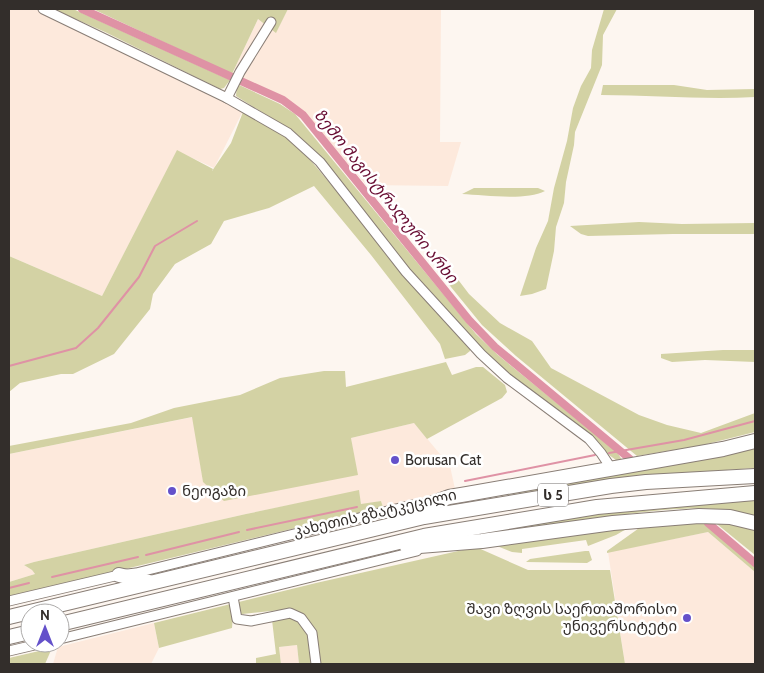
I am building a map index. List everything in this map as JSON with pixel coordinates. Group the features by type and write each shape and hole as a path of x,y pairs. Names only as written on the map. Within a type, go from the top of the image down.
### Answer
{"highway":[{"path":"352,533 449,497 723,449 755,441"},
{"name":"კახეთის გზატკეცილი","path":"9,617 352,533 461,510 611,486 646,482 755,476"},
{"name":"ს 5","path":"70,622 369,549 482,525 606,506 755,493"},
{"path":"369,549 445,545 614,523 699,516 730,517 755,523"},
{"path":"445,545 482,525"},
{"path":"119,575 152,582"}],"street":[{"path":"43,9 229,94 303,146 320,162 406,272 481,354 507,378 588,439 611,468"},
{"path":"229,94 240,72 271,22"},
{"name":"კახეთის გზატკეცილი","path":"9,602 449,497"},
{"path":"70,637 445,545"},
{"path":"233,596 237,619 251,621 290,613 301,618 312,633 316,664"}],"shaded area":[{"path":"9,9 43,9 245,107 214,168 177,151 102,296 9,256"},
{"path":"288,9 441,9 440,142 461,142 448,186 366,185 308,116 297,106 287,99 232,74 258,19 276,32"},
{"path":"193,417 203,481 357,475 351,438 414,423 450,466 455,489 383,507 381,501 361,505 359,491 246,514 34,562 24,565 35,574 9,582 9,454"},
{"name":"შავი ზღვის საერთაშორისო უნივერსიტეტი","path":"708,532 755,572 755,664 625,664 608,552"},
{"path":"154,623 159,648 151,664 53,664 56,653 70,653 70,644"},
{"path":"297,645 299,664 281,664 279,647"}],"green space":[{"path":"53,9 73,9 230,80 224,88 220,89 105,32"},
{"path":"93,9 288,9 276,33 258,19 232,74"},
{"path":"604,9 617,9 603,35 602,65 575,132 564,203 556,227 554,251 546,289 520,296 536,248 548,221 573,108 581,86 591,68 592,50"},
{"path":"237,84 280,104 295,114 476,334 498,355 617,452 622,460 616,460 609,455 492,360 406,266 302,141 278,122 236,96"},
{"path":"603,85 674,85 707,90 755,89 755,97 601,95"},
{"path":"243,112 279,131 306,155 470,348 470,351 465,355 445,359 440,344 371,255 314,186 269,208 224,221 211,244 175,264 153,294 150,309 114,354 73,374 61,374 20,383 9,392 9,256 102,296 177,150 213,169 212,171 231,143"},
{"path":"474,188 538,188 545,191 516,197 462,194"},
{"path":"639,222 682,224 755,223 755,234 588,236 581,234 570,226"},
{"path":"450,269 469,294 500,323 532,341 551,368 639,415 667,425 701,433 755,413 755,432 703,445 637,456 516,356 482,325 442,276"},
{"path":"755,350 755,362 705,360 672,362 661,358 661,354"},
{"path":"446,362 452,375 476,367 483,367 505,385 507,392 502,398 427,439 414,423 351,438 358,475 224,501 203,482 192,417 9,454 9,446 131,423 174,408 240,395 280,378 324,371 345,371 346,387"},
{"path":"755,446 755,468 640,476 472,500"},
{"path":"359,490 361,504 381,501 383,507 9,597 9,582 35,574 24,565"},
{"path":"755,497 755,518 722,510 662,510 492,532 492,528 655,505"},
{"path":"712,520 755,527 755,555"},
{"path":"702,521 755,566 755,572 708,532 607,553 607,551 642,526"},
{"path":"635,524 616,535 588,546 586,540 522,549 522,553 512,552 492,544"},
{"path":"476,547 528,570 610,570 625,664 320,664 314,632 291,610 233,615 232,628 159,648 154,623 316,583"},
{"path":"589,551 592,560 587,563 526,562 530,559"},
{"path":"290,617 303,626 309,636 313,664 299,664 297,645 279,647 281,664 256,664 256,658 276,654 272,620"},
{"path":"30,653 50,653 45,664 9,664 9,658"}],"waterway":[{"name":"ზემო მაგისტრალური არხი","path":"82,9 283,100 303,115 469,320 495,347 630,459"},
{"path":"9,366 76,348 98,328 139,277 155,246 197,221"},
{"path":"609,453 684,440 755,421"},
{"path":"465,481 595,455"},
{"path":"247,530 357,507"},
{"name":"ზემო მაგისტრალური არხი","path":"708,523 755,563"},
{"path":"146,555 239,532"},
{"path":"52,577 138,557"},
{"path":"9,588 29,583"}],"place":[{"name":"Borusan Cat","path":"395,460"},
{"name":"ნეოგაზი","path":"172,491"},
{"name":"შავი ზღვის საერთაშორისო უნივერსიტეტი","path":"687,618"}]}
